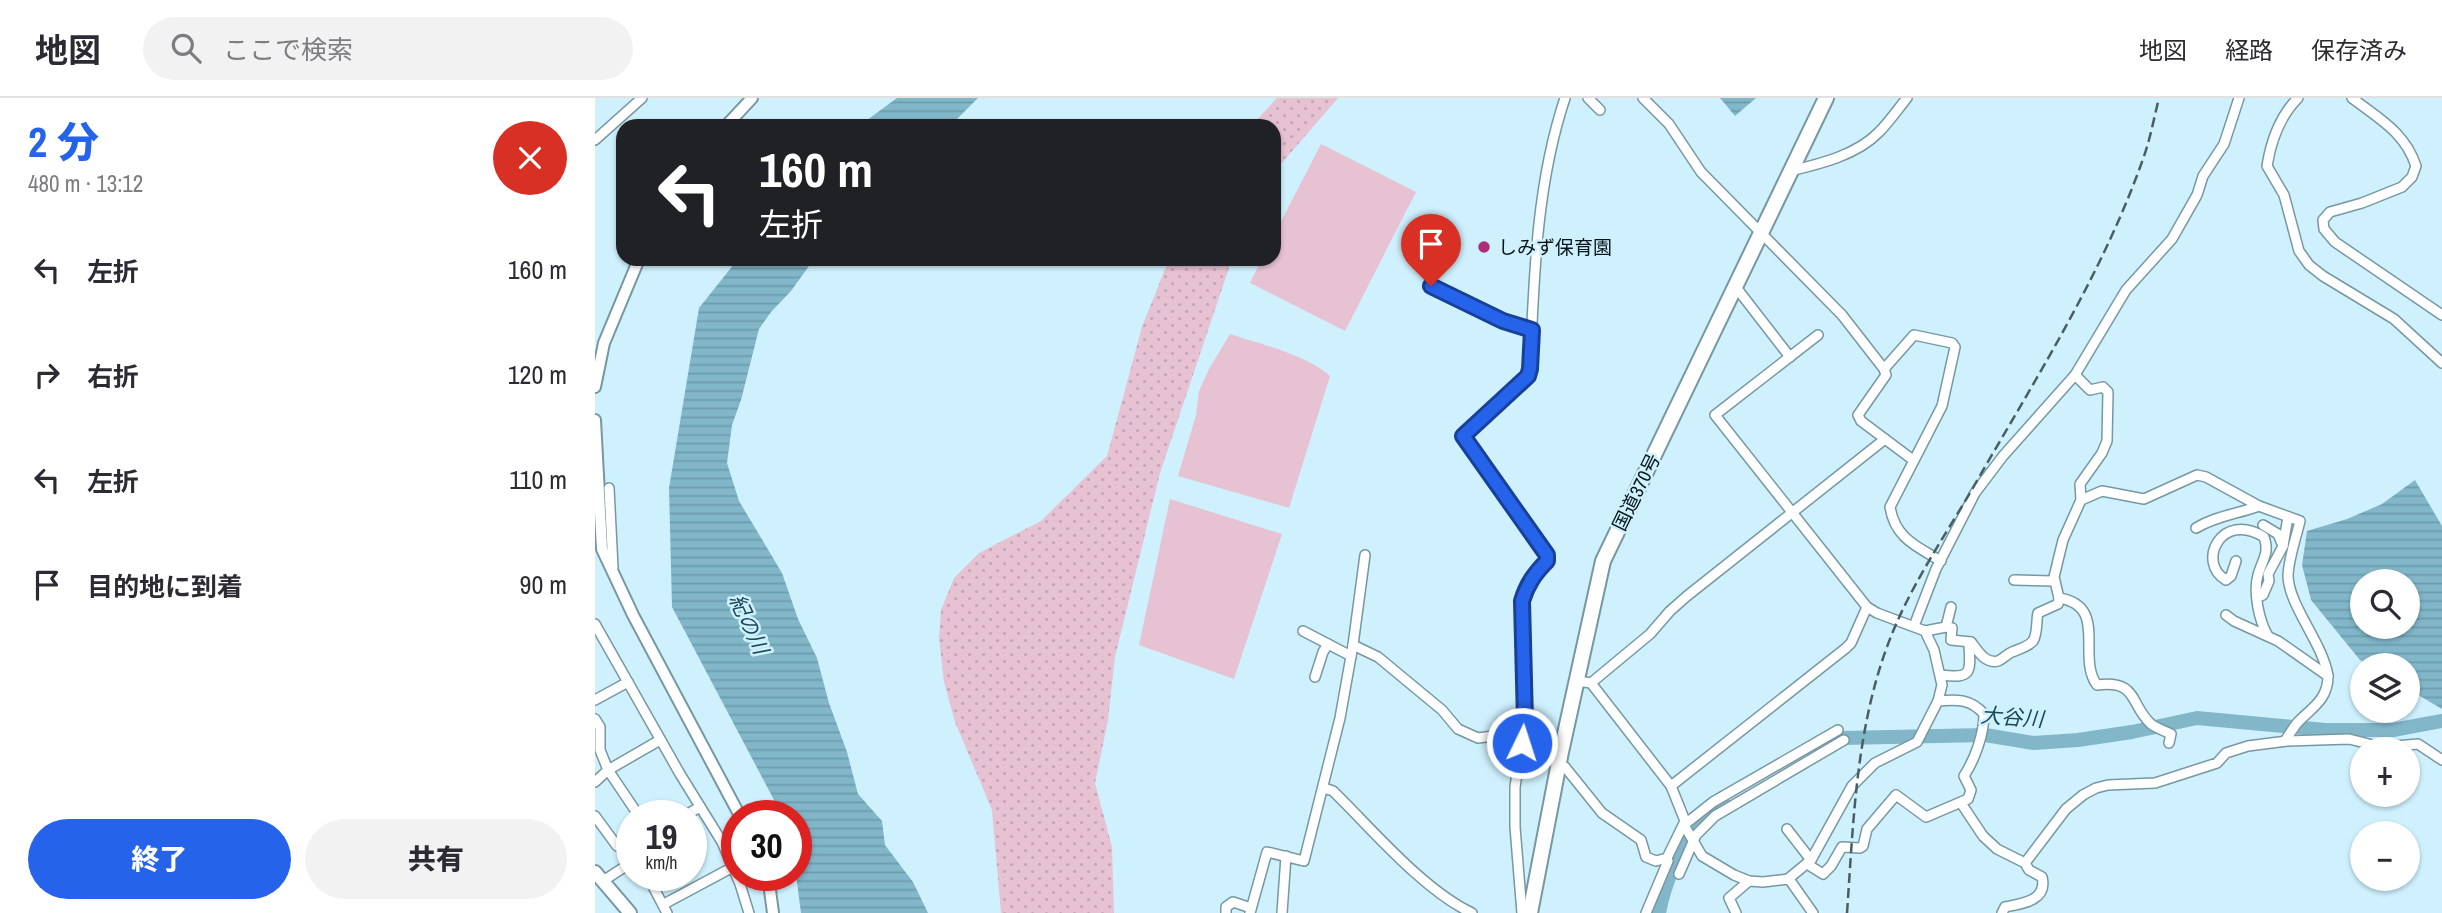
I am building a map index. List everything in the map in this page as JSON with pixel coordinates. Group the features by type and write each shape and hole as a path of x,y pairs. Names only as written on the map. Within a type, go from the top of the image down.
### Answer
{"highway":[{"name":"国道370号","path":"1530,913 1560,758 1584,682 1603,561 1826,98"}],"main road":[{"path":"599,877 630,913"}],"street":[{"path":"618,119 642,98"},
{"path":"732,119 752,98"},
{"path":"1522,913 1515,827 1515,787 1525,721 1522,601 1534,575 1547,561 1547,555 1463,436 1528,376 1534,271 1549,154 1565,98"},
{"path":"1588,98 1600,110"},
{"path":"1643,98 1669,124 1700,172 1842,315 1884,369 1886,375 1858,415 1861,421 1913,460"},
{"path":"1790,172 1856,149 1878,133 1907,98"},
{"path":"1914,626 1941,561 1975,493 2003,456 2075,376 2126,290 2161,254 2183,221 2197,195 2203,176 2224,144 2239,98"},
{"path":"2298,98 2279,124 2269,150 2267,166 2289,206 2299,251 2309,265 2323,276 2395,319 2442,363"},
{"path":"2352,98 2382,118 2397,133 2408,146 2416,166 2412,177 2402,187 2330,212 2323,220 2324,229 2335,242 2442,315"},
{"path":"595,140 616,121"},
{"path":"595,387 604,344 636,266"},
{"path":"1431,286 1503,321 1532,330"},
{"path":"1735,286 1790,357"},
{"path":"1818,335 1715,415 1867,607 1926,631 1946,626 1952,628 1951,640 1971,642 1986,660 2000,660 2032,641 2038,613 2057,604 2059,598 2053,581 2063,540 2081,500 2080,484 2102,453 2107,441 2108,392 2103,387 2090,390 2075,376"},
{"path":"1884,369 1914,335 1952,343 1955,347 1942,406 1890,507 1892,523 1907,540 1941,561"},
{"path":"595,420 599,547 732,800"},
{"path":"1885,439 1687,596 1650,635 1584,682 1671,786 1689,832 1702,856 1749,881 1788,879 1809,862 1852,786 1875,763 1917,742 1938,701 1942,685 1926,631"},
{"path":"2081,500 2102,491 2144,499 2197,475 2206,477 2259,506 2300,521 2288,576 2293,596 2316,643 2328,676 2328,688 2323,699 2295,725 2285,741"},
{"path":"609,488 615,580"},
{"path":"2196,528 2212,518 2259,506"},
{"path":"2258,597 2266,590 2268,574 2283,546 2288,517"},
{"path":"2263,525 2278,534 2283,546"},
{"path":"2236,561 2231,576 2226,580 2221,577 2216,569 2214,549 2216,542 2223,535 2228,531 2245,529 2264,537 2267,546 2266,558 2257,576 2263,627 2268,636"},
{"path":"1226,913 1226,907 1233,902 1250,910 1267,852 1304,861 1340,718 1365,555"},
{"path":"2014,580 2053,581"},
{"path":"2059,598 2076,603 2088,621 2089,667 2091,677 2097,685 2121,685 2129,691 2152,724 2171,734 2169,743"},
{"path":"1671,786 1846,648 1851,643 1867,607"},
{"path":"1946,626 1951,607"},
{"path":"2226,615 2279,641 2328,676"},
{"path":"595,624 696,800"},
{"path":"1303,631 1351,656"},
{"path":"1941,675 1959,678 1966,675 1969,671 1971,642"},
{"path":"1315,677 1328,644"},
{"path":"1353,645 1378,657 1442,710 1458,729 1478,738 1493,736 1522,743 1560,758 1602,813 1641,840 1646,857 1656,861 1667,858 1713,803 1838,730"},
{"path":"595,700 628,682"},
{"path":"1787,830 1809,862 1823,874 1842,847 1863,846 1867,829 1874,818 1896,795 1926,817 1968,799 1971,790 1964,775 1976,752 1984,714 1972,702 1938,701"},
{"path":"595,719 600,727 600,750 608,770 628,800"},
{"path":"2025,863 2066,810 2096,788 2155,783 2217,763 2225,753 2248,746 2285,741 2349,739 2373,745 2418,744 2442,760"},
{"path":"595,782 608,770 660,740"},
{"path":"1689,832 1701,828 1715,816 1843,740"},
{"path":"1324,788 1333,791 1432,885 1472,913"},
{"path":"1961,803 1983,836 1997,849 2025,863 2029,870 2042,877 2040,893 2021,907 2005,908 2002,913"},
{"path":"595,816 616,844"},
{"path":"707,818 721,840"},
{"path":"1679,874 1689,832"},
{"path":"1282,913 1286,856"},
{"path":"1646,913 1667,858"},
{"path":"599,877 616,869"},
{"path":"656,891 665,908 721,874"},
{"path":"1788,879 1799,890 1813,913"},
{"path":"1736,913 1729,898 1749,881"},
{"path":"741,891 749,913"},
{"path":"770,891 773,913"}],"shaded area":[{"path":"1277,98 1338,98 1281,164 1281,119 1258,119"},
{"path":"1321,144 1416,192 1345,331 1250,283 1258,266 1281,266 1281,221"},
{"path":"1166,266 1230,266 1160,473 1115,657 1108,720 1095,783 1112,847 1114,913 1001,913 992,810 955,722 944,682 939,638 941,610 954,578 979,553 1041,521 1107,456 1142,327"},
{"path":"1230,334 1296,356 1330,376 1289,508 1178,476 1196,415 1199,391"},
{"path":"1170,499 1282,534 1234,679 1139,645"}],"water":[{"path":"897,98 978,98 957,119 868,119"},
{"path":"1720,98 1756,98 1735,116"},
{"name":"紀の川","path":"732,266 809,266 759,329 732,425 727,463 739,501 782,573 798,619 817,658 858,794 882,821 885,845 913,882 928,913 801,913 798,891 812,891 812,800 774,800 672,607 669,488 699,308"},
{"path":"2415,480 2442,526 2442,709 2420,696 2420,653 2354,653 2311,600 2302,565 2307,531 2347,519 2382,504"}],"waterway":[{"name":"大谷川","path":"1831,745 1842,738 1985,735 2034,743 2078,740 2197,718 2325,730 2393,730 2442,721"},
{"name":"大谷川","path":"1659,913 1674,866 1691,832 1704,818 1726,806"}],"railway":[{"path":"1847,913 1859,765 1883,657 1913,589 2041,371 2107,246 2143,159 2159,98"}],"place":[{"name":"しみず保育園","path":"1484,247"}],"route":[{"path":"1431,286 1503,321 1532,330 1528,376 1463,436 1547,555 1547,561 1534,575 1522,601 1525,721 1522,743"}]}
